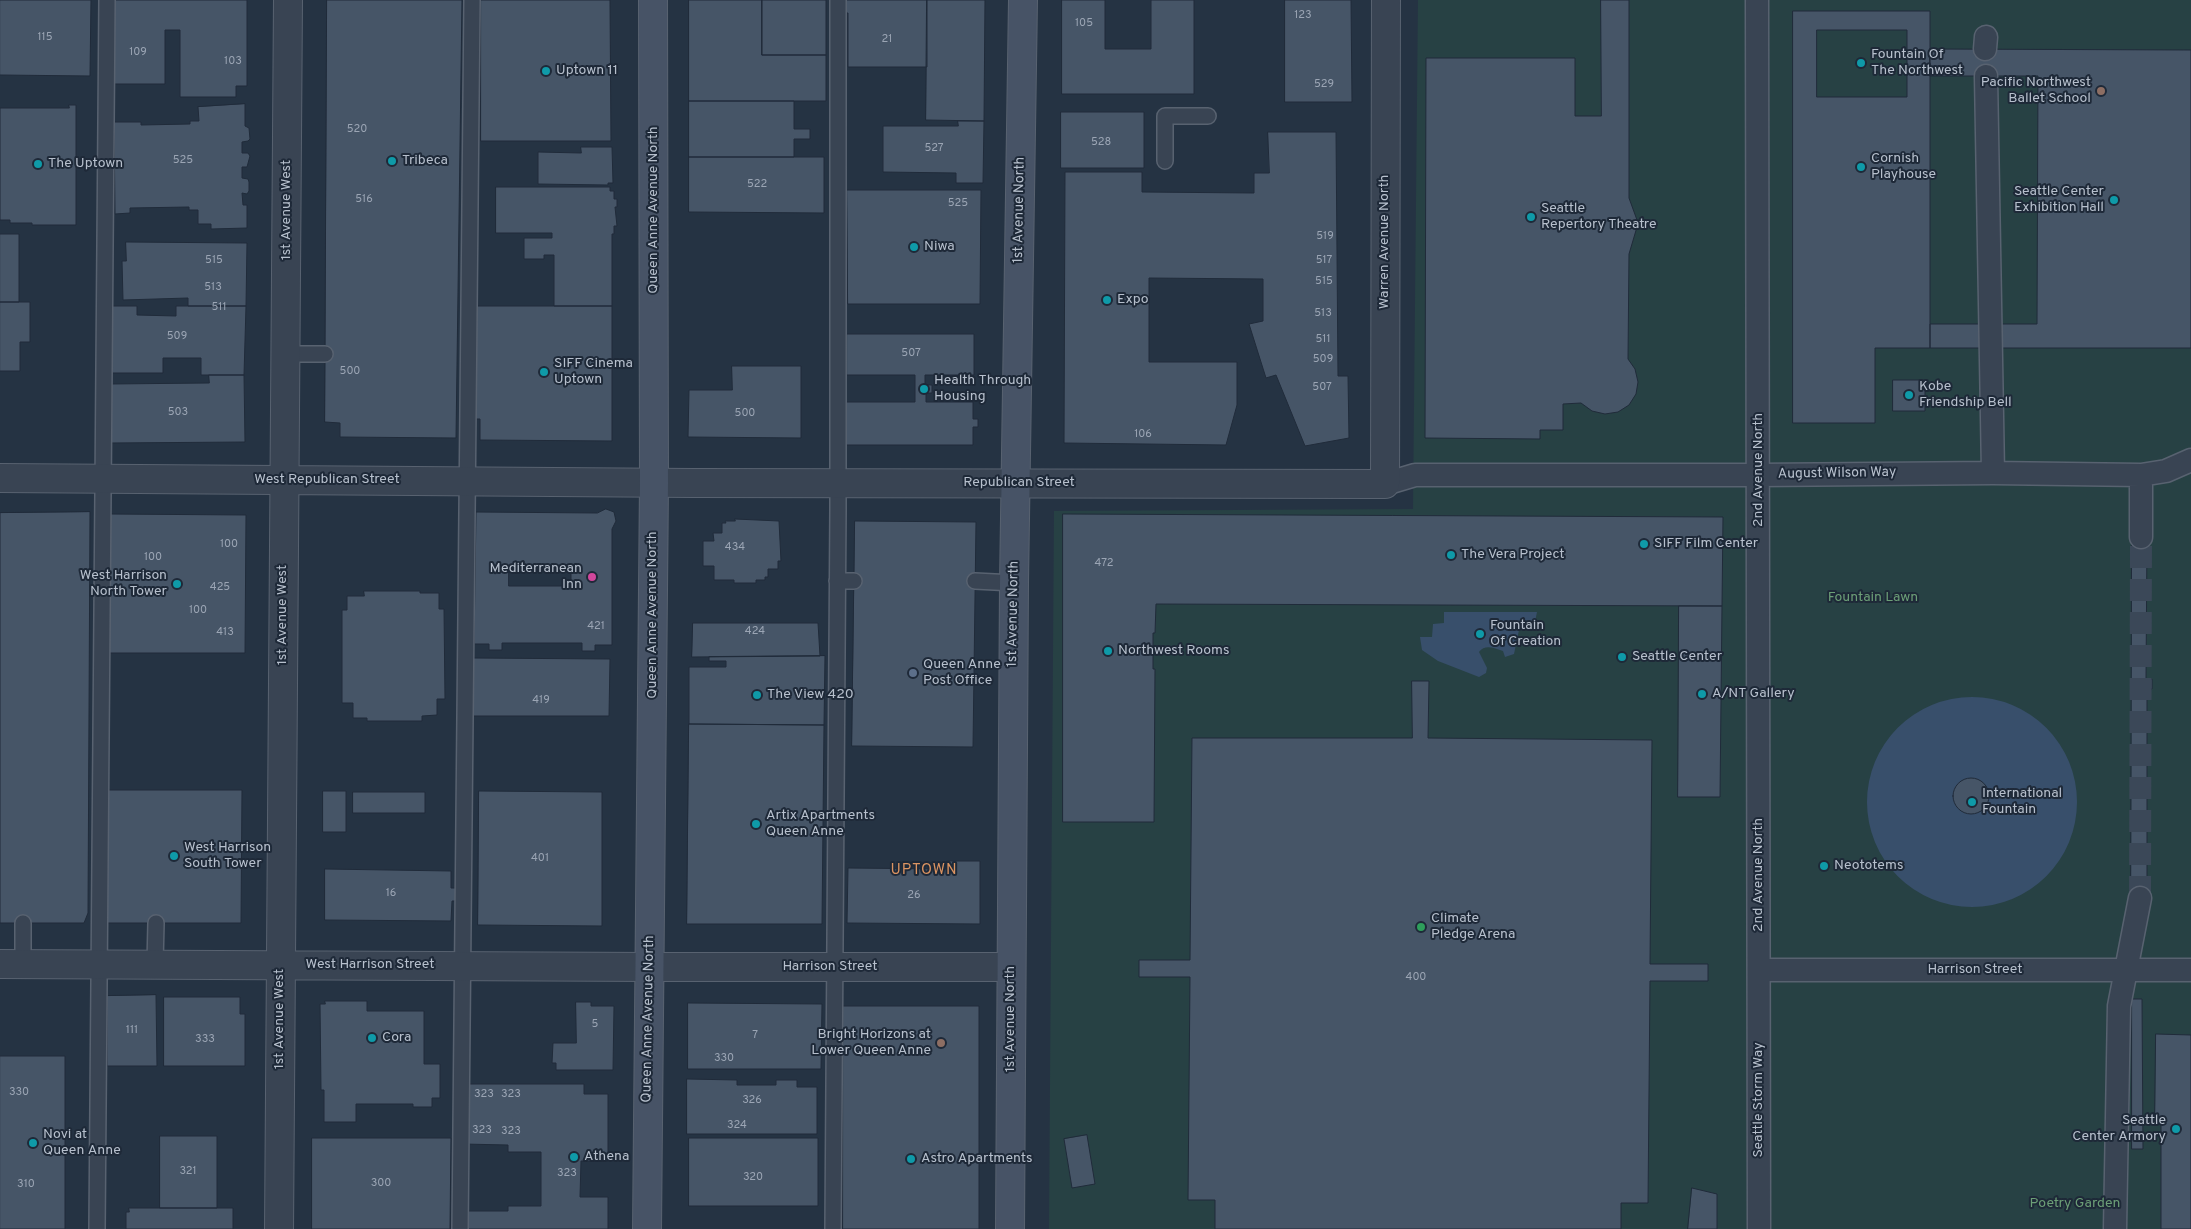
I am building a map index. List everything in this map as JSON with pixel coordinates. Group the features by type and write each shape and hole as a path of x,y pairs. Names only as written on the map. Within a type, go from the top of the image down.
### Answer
{"main road":[{"name":"Queen Anne Avenue North","path":"647,1229 654,482 653,0"},
{"name":"1st Avenue North","path":"1010,1229 1014,583 1023,0"}],"street":[{"name":"1st Avenue West","path":"279,1229 288,0"},
{"name":"Warren Avenue North","path":"1385,484 1386,0"},
{"name":"2nd Avenue North","path":"1757,0 1759,970"},
{"path":"1986,76 1993,472"},
{"name":"August Wilson Way","path":"1385,484 1415,476 1758,476 1993,472 2141,476 2166,471 2191,460"},
{"path":"2141,476 2141,537"},
{"name":"West Republican Street","path":"0,478 654,482"},
{"name":"Republican Street","path":"654,482 1385,484"},
{"path":"2115,1229 2118,1006 2140,898"},
{"name":"West Harrison Street","path":"12,964 650,966"},
{"name":"Harrison Street","path":"650,966 1011,967"},
{"name":"Harrison Street","path":"1759,970 2191,970"},
{"name":"Seattle Storm Way","path":"1759,970 1759,1229"}],"lane":[{"path":"97,1229 107,0"},
{"path":"460,1229 472,0"},
{"path":"833,1229 838,1058 835,967 838,0"},
{"path":"1165,161 1166,116 1208,116"},
{"path":"286,354 325,354"},
{"path":"837,581 854,581"},
{"path":"975,581 1014,583"},
{"path":"12,964 23,923"},
{"path":"155,964 156,923"}],"green space":[{"name":"Seattle Center","path":"1418,0 2191,0 2191,1229 1049,1229 1054,511 1413,509"}],"water":[{"path":"1444,612 1537,612 1534,627 1519,630 1514,654 1505,657 1503,651 1490,647 1484,648 1479,652 1487,668 1486,673 1479,677 1438,661 1422,650 1420,637 1432,637 1433,624 1444,623"},
{"name":"International Fountain","path":"1962,697 1982,697 2003,701 2022,709 2031,714 2053,735 2065,752 2073,771 2077,802 2073,833 2065,852 2060,861 2039,883 2022,895 2003,903 1982,907 1962,907 1941,903 1913,890 1884,861 1871,833 1867,812 1867,792 1871,771 1884,743 1913,714 1941,701"}],"building":[{"path":"0,0 91,0 90,76 0,75"},
{"path":"112,0 247,0 247,86 236,86 236,97 180,97 180,30 165,30 165,84 112,84"},
{"name":"Tribeca","path":"327,0 462,0 456,438 340,437 340,423 325,422"},
{"name":"Uptown 11","path":"481,0 610,0 611,141 481,141"},
{"path":"689,0 762,0 762,55 826,55 826,101 689,101"},
{"path":"762,0 826,0 826,55 762,55"},
{"path":"846,0 927,0 927,67 848,67 848,13 846,13"},
{"path":"927,0 985,0 984,121 926,120"},
{"path":"1062,0 1105,0 1105,49 1151,49 1151,0 1194,0 1194,94 1062,94"},
{"path":"1285,0 1351,0 1352,102 1285,102"},
{"name":"Seattle Repertory Theatre","path":"1601,0 1629,0 1629,198 1637,220 1637,227 1629,254 1628,359 1635,369 1638,382 1636,394 1629,405 1618,412 1605,414 1592,411 1581,403 1563,404 1563,430 1540,430 1540,439 1425,438 1426,58 1575,58 1575,116 1601,116"},
{"name":"Cornish Playhouse","path":"1793,11 1930,11 1930,348 1875,348 1875,423 1793,423","holes":["1817,30 1907,30 1907,97 1817,97"]},
{"name":"Seattle Center Exhibition Hall","path":"1930,49 2191,50 2191,348 1930,348 1930,324 2037,324 2038,76 1930,76"},
{"path":"689,101 794,101 794,129 810,129 810,139 794,139 794,157 689,157"},
{"path":"245,104 245,126 249,128 250,139 242,142 242,153 248,153 250,156 247,167 242,167 242,178 248,179 249,191 247,194 242,193 243,205 247,205 247,228 211,229 211,224 198,224 198,210 189,210 189,207 130,208 130,213 115,214 114,122 141,122 141,125 190,124 190,121 199,121 198,107"},
{"name":"The Uptown","path":"69,105 76,105 76,225 32,225 32,223 10,223 10,220 0,220 0,108 69,108"},
{"path":"1061,112 1144,112 1144,168 1061,168"},
{"path":"958,121 984,121 983,183 956,183 956,173 883,172 883,126 958,126"},
{"name":"Expo","path":"1268,132 1336,132 1338,376 1348,376 1349,438 1305,446 1276,375 1266,378 1249,324 1263,321 1263,279 1149,278 1149,362 1237,362 1237,405 1226,445 1064,443 1065,172 1142,172 1142,192 1254,193 1254,173 1269,173"},
{"path":"581,147 612,147 613,183 608,183 608,185 538,184 538,152 581,153"},
{"path":"689,157 824,157 824,213 689,212"},
{"path":"496,187 610,187 610,191 614,191 614,199 617,199 617,207 615,207 617,226 614,226 614,234 612,234 612,306 554,306 554,255 544,255 544,259 524,259 524,238 552,238 552,233 496,233"},
{"name":"Niwa","path":"847,190 981,190 980,304 848,304"},
{"path":"0,234 19,234 19,302 0,302"},
{"path":"126,242 247,243 246,306 188,306 188,298 123,300 122,261 126,261"},
{"path":"0,302 30,302 30,342 20,342 20,371 0,371"},
{"path":"110,306 137,306 137,315 176,316 176,306 246,306 244,375 201,375 201,358 163,358 163,373 109,373"},
{"name":"SIFF Cinema Uptown","path":"476,306 612,306 612,441 480,440 480,419 476,419"},
{"name":"Health Through Housing","path":"847,334 974,334 974,375 925,375 925,385 932,385 932,393 926,393 926,402 973,402 973,419 978,419 978,427 973,427 973,445 845,445 845,402 915,402 915,375 847,375"},
{"path":"732,366 801,366 801,438 688,437 689,390 732,390"},
{"path":"209,375 244,375 245,442 110,443 110,384 209,383"},
{"name":"Kobe Friendship Bell","path":"1893,380 1925,380 1925,411 1893,411"},
{"name":"Mediterranean Inn","path":"606,509 614,512 616,521 612,529 612,645 595,645 595,651 582,651 582,643 502,643 502,650 489,650 489,644 474,644 476,512 597,513","holes":["509,569 571,569 571,586 509,586"]},
{"path":"90,512 88,913 84,923 0,923 0,513"},
{"name":"West Harrison North Tower","path":"108,514 246,515 245,653 108,653"},
{"name":"Northwest Rooms","path":"1063,514 1723,517 1722,606 1156,604 1155,633 1153,633 1153,669 1155,669 1154,822 1063,822"},
{"path":"735,519 779,521 781,561 778,561 778,569 768,569 768,577 765,577 765,580 756,580 756,583 734,583 734,580 714,580 714,566 703,566 703,541 714,541 713,533 722,533 722,523 726,523 725,521 735,521"},
{"name":"Queen Anne Post Office","path":"855,521 976,522 973,747 852,746"},
{"path":"2132,537 2147,537 2146,679 2152,679 2152,689 2147,689 2147,898 2131,898"},
{"path":"364,591 439,593 439,609 444,609 445,699 437,699 437,715 422,716 422,721 367,721 367,718 353,718 353,703 342,703 342,610 347,610 347,596 364,596"},
{"path":"1679,606 1722,606 1720,797 1678,797"},
{"path":"693,623 818,623 820,656 692,657"},
{"name":"The View 420","path":"825,656 824,725 689,724 689,667 726,667 726,661 709,661 709,657"},
{"path":"473,658 610,659 609,716 473,716"},
{"name":"Climate Pledge Arena","path":"1412,681 1429,681 1428,738 1652,740 1650,964 1708,964 1708,981 1650,981 1648,1203 1621,1203 1621,1229 1215,1229 1215,1200 1188,1200 1190,977 1139,977 1139,960 1190,960 1192,738 1412,738"},
{"name":"Artix Apartments Queen Anne","path":"689,724 824,725 822,924 687,924"},
{"path":"1971,778 1983,784 1989,796 1983,808 1971,814 1959,808 1953,796 1959,784"},
{"name":"West Harrison South Tower","path":"107,790 242,790 241,923 107,923"},
{"path":"323,791 346,791 346,832 323,832"},
{"path":"479,791 602,792 602,926 478,925"},
{"path":"353,792 425,792 425,813 353,813"},
{"path":"947,861 980,861 980,924 847,923 848,868 947,869"},
{"path":"325,869 451,871 451,888 457,888 456,901 452,901 451,921 325,920"},
{"path":"156,995 157,1066 107,1066 107,996"},
{"path":"164,997 240,997 240,1014 245,1014 245,1066 164,1066"},
{"path":"2132,999 2142,999 2143,1149 2132,1149"},
{"name":"Cora","path":"325,1001 367,1001 367,1011 424,1011 424,1064 440,1064 440,1098 432,1098 432,1107 413,1107 413,1104 356,1104 356,1122 324,1122 324,1090 321,1090 320,1004 325,1004"},
{"path":"576,1002 591,1002 591,1006 614,1006 613,1070 556,1070 556,1063 552,1063 553,1043 576,1043"},
{"path":"688,1003 822,1004 821,1069 688,1069"},
{"name":"Astro Apartments","path":"843,1006 979,1006 979,1229 843,1229"},
{"name":"Seattle Center Armory","path":"2156,1034 2191,1035 2191,1229 2161,1229 2161,1118 2155,1118"},
{"name":"Novi at Queen Anne","path":"0,1056 65,1056 65,1229 0,1229"},
{"path":"687,1079 737,1080 737,1085 776,1085 776,1080 797,1080 797,1087 817,1087 817,1134 687,1134"},
{"name":"Athena","path":"466,1084 584,1084 584,1094 608,1094 608,1161 581,1161 580,1197 608,1197 608,1229 463,1229 463,1211 508,1211 508,1206 541,1206 541,1152 508,1152 508,1145 462,1144"},
{"path":"1087,1135 1095,1184 1072,1188 1064,1139"},
{"path":"160,1136 217,1136 217,1208 160,1208"},
{"path":"312,1138 451,1138 450,1229 312,1229"},
{"path":"689,1138 818,1138 818,1206 689,1206"},
{"path":"1692,1188 1717,1194 1717,1229 1688,1229"},
{"path":"129,1208 233,1208 233,1229 126,1229 126,1212 129,1212"}],"tunnel":[{"path":"2140,898 2141,537"}],"place":[{"name":"Fountain Of The Northwest","path":"1861,63"},
{"name":"Uptown 11","path":"546,71"},
{"name":"Pacific Northwest Ballet School","path":"2101,91"},
{"name":"Tribeca","path":"392,161"},
{"name":"The Uptown","path":"38,164"},
{"name":"Cornish Playhouse","path":"1861,167"},
{"name":"Seattle Center Exhibition Hall","path":"2114,200"},
{"name":"Seattle Repertory Theatre","path":"1531,217"},
{"name":"Niwa","path":"914,247"},
{"name":"Expo","path":"1107,300"},
{"name":"SIFF Cinema Uptown","path":"544,372"},
{"name":"Health Through Housing","path":"924,389"},
{"name":"Kobe Friendship Bell","path":"1909,395"},
{"name":"SIFF Film Center","path":"1644,544"},
{"name":"The Vera Project","path":"1451,555"},
{"name":"Mediterranean Inn","path":"592,577"},
{"name":"West Harrison North Tower","path":"177,584"},
{"name":"Fountain Of Creation","path":"1480,634"},
{"name":"Northwest Rooms","path":"1108,651"},
{"name":"Seattle Center","path":"1622,657"},
{"name":"Queen Anne Post Office","path":"913,673"},
{"name":"A/NT Gallery","path":"1702,694"},
{"name":"The View 420","path":"757,695"},
{"name":"International Fountain","path":"1972,802"},
{"name":"Artix Apartments Queen Anne","path":"756,824"},
{"name":"West Harrison South Tower","path":"174,856"},
{"name":"Neototems","path":"1824,866"},
{"name":"Climate Pledge Arena","path":"1421,927"},
{"name":"Cora","path":"372,1038"},
{"name":"Bright Horizons at Lower Queen Anne","path":"941,1043"},
{"name":"Seattle Center Armory","path":"2176,1129"},
{"name":"Novi at Queen Anne","path":"33,1143"},
{"name":"Athena","path":"574,1157"},
{"name":"Astro Apartments","path":"911,1159"}],"district":[{"name":"UPTOWN","path":"924,871"}],"park label":[{"name":"Fountain Lawn","path":"1873,598"},
{"name":"Poetry Garden","path":"2075,1204"}]}
